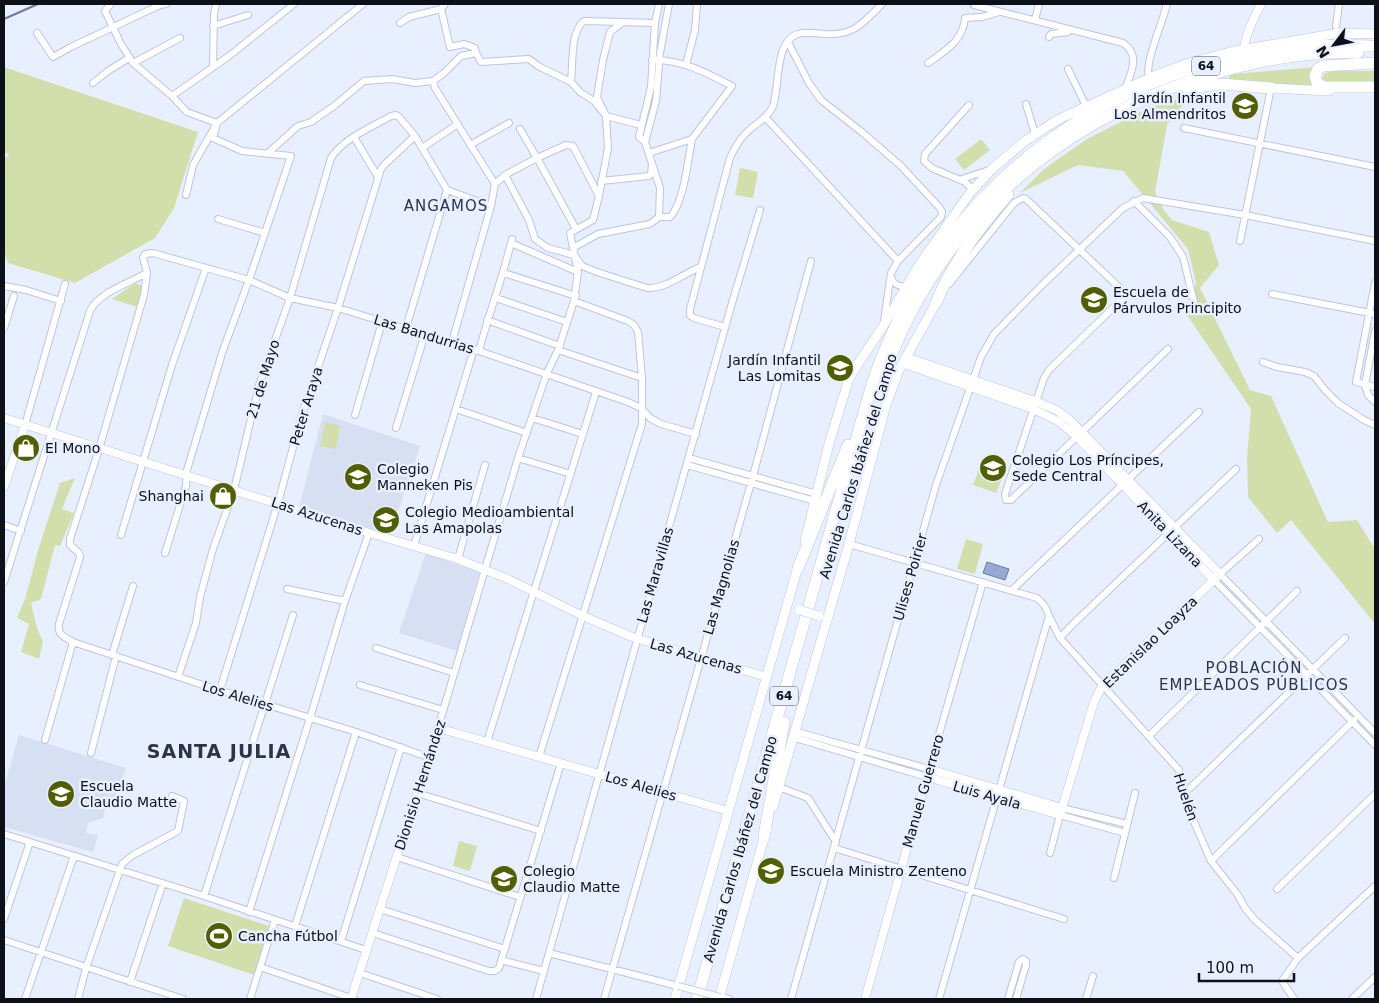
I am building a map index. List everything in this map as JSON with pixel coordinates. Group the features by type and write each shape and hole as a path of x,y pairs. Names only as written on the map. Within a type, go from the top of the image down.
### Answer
{"highway":[{"name":"Avenida Carlos Ibáñez del Campo","path":"697,999 870,392 885,350 902,312 940,249 964,219 1014,168 1051,138 1089,113 1116,99 1153,83 1214,63 1246,55 1286,48 1329,45 1375,46"},
{"name":"64","path":"1144,98 1250,63 1316,54 1375,54"},
{"path":"1375,63 1323,66 1318,69 1314,76 1317,84 1324,87 1375,87"},
{"path":"1144,98 1199,86 1230,85 1271,88"},
{"name":"Avenida Carlos Ibáñez del Campo","path":"705,999 876,396 900,334 924,289 962,235 997,196 1064,142 1100,119 1144,98"},
{"path":"936,303 945,281 962,253 1006,198 1044,157"},
{"path":"798,568 870,392"},
{"path":"764,836 784,722"}],"main road":[{"name":"Avenida Carlos Ibáñez del Campo","path":"675,999 784,618 830,440 849,379 882,328 923,258 970,193 992,169 1035,134 1059,119 1149,78 1189,63 1244,49 1339,33 1375,34"},
{"path":"1271,88 1375,92"},
{"name":"Avenida Carlos Ibáñez del Campo","path":"719,998 793,734 849,544 886,405 904,360 936,303"},
{"path":"790,595 794,604 800,610 819,616 829,611"},
{"path":"784,618 800,610"},
{"path":"819,616 824,627"}],"street":[{"path":"111,4 105,10 131,60 172,96 187,112 217,123"},
{"path":"37,33 53,57 162,4"},
{"path":"213,67 213,26 216,4"},
{"path":"172,96 213,67 294,4"},
{"path":"186,194 194,165 217,123 363,4"},
{"path":"659,4 655,23 651,87 639,137 645,142 660,188 660,217"},
{"path":"645,142 656,101 664,24 669,4"},
{"path":"686,65 695,30 697,4"},
{"path":"725,328 694,318 690,315 690,309 730,158 740,139 766,117 772,108 781,55 788,42 798,34 834,35 852,31 882,4"},
{"path":"1035,20 1038,4"},
{"path":"1149,78 1147,73 1148,64 1167,4"},
{"path":"1244,49 1249,29 1261,4"},
{"path":"1336,26 1339,4"},
{"path":"974,5 1123,43 1128,46 1134,56 1134,62 1125,89"},
{"path":"400,23 409,17 443,6 450,47 464,44 475,48 481,62 529,59 538,66 571,82 580,92 594,101 606,116 641,125"},
{"path":"928,64 956,42 964,26 965,18 982,17 1000,11"},
{"path":"213,26 248,15"},
{"path":"571,82 575,38 579,25 584,21 655,23"},
{"path":"520,129 576,229 593,220 608,148 606,116 597,97 610,32 623,22"},
{"path":"1049,37 1051,34 1068,32 1070,29"},
{"path":"93,83 108,71 180,38"},
{"path":"788,42 809,82 822,100 864,133 901,166 942,212 941,217 898,261 891,273 882,328"},
{"path":"268,153 298,126 311,122 364,81 392,79 415,83 433,80 444,73 461,56 476,53"},
{"path":"573,248 598,234 650,224 660,217 670,217 674,213 684,185 692,139 732,86 704,71 686,65 652,60"},
{"path":"1068,69 1086,106"},
{"path":"433,80 435,88 495,184"},
{"path":"1240,241 1271,88"},
{"path":"1026,104 1035,134"},
{"path":"969,105 925,154 924,160 932,168 952,177 962,179 992,169"},
{"name":"21 de Mayo","path":"178,677 196,623 200,597 213,549 234,490 259,385 290,298 331,158 338,148 391,116 396,115 400,117 415,136"},
{"path":"766,117 898,261"},
{"path":"165,553 186,486 186,476 223,350 291,156 242,151 213,138 217,123"},
{"path":"422,148 458,124"},
{"path":"470,145 509,124"},
{"path":"1184,128 1375,167"},
{"path":"415,136 447,190 492,206"},
{"name":"Peter Araya","path":"220,690 278,503 302,414 338,308 378,177 385,164 415,136"},
{"path":"354,137 378,177"},
{"path":"649,153 692,139"},
{"path":"452,342 492,206 495,184 505,175 566,145 573,146 599,196"},
{"path":"601,181 648,176 651,174 652,163"},
{"path":"505,175 529,220 535,239 548,248 574,255 582,266 654,289 700,267"},
{"path":"962,179 970,187 970,193"},
{"path":"406,328 447,190"},
{"path":"1195,306 1183,257 1170,237 1134,201 1143,198 1245,214 1375,241"},
{"name":"Avenida Carlos Ibáñez del Campo","path":"936,303 1014,203 1020,199 1026,199 1079,250"},
{"name":"Ulises Poirier","path":"791,999 936,485 981,357 1002,324 1123,208 1134,201"},
{"name":"Las Maravillas","path":"536,999 598,774 760,210"},
{"path":"218,219 265,233"},
{"name":"Dionisio Hernández","path":"353,999 366,950 438,728 518,458 575,299 578,272 570,233 576,229"},
{"path":"414,546 456,409 496,298 512,241 578,272"},
{"path":"1079,250 1120,287 1124,295 1049,370 1039,388 1005,494 1006,500 1011,500 1168,350"},
{"name":"Las Bandurrias","path":"147,273 143,258 144,254 152,253 249,280 290,298 338,308 547,373 628,402 641,408 650,418 661,424 696,434"},
{"name":"Las Magnolias","path":"604,999 752,479 811,261"},
{"path":"121,535 172,365 206,268"},
{"path":"4,582 93,303 147,273"},
{"path":"45,740 72,642 61,635 58,630 80,562 79,553 70,545 70,539 99,449 144,295 147,273"},
{"path":"504,273 575,299 634,325 638,332 642,378 642,424 539,757"},
{"path":"891,273 895,284 906,286"},
{"path":"1375,283 1372,314 1356,382 1375,387"},
{"path":"4,488 7,464 25,425 65,284"},
{"path":"4,286 61,300"},
{"path":"1272,294 1372,314"},
{"path":"4,328 14,296"},
{"path":"496,298 568,322"},
{"path":"487,320 642,378"},
{"path":"355,415 382,322"},
{"path":"1375,330 1365,385 1368,395 1375,402"},
{"path":"396,428 425,334"},
{"name":"Anita Lizana","path":"904,360 1034,405 1058,411 1122,485 1172,530"},
{"path":"1263,362 1314,376 1338,403 1375,425"},
{"path":"487,742 596,392"},
{"path":"456,409 527,433"},
{"path":"1012,590 1199,412"},
{"name":"Las Azucenas","path":"4,418 369,533 458,559 486,569 583,616 638,639 767,677"},
{"path":"532,418 583,434"},
{"name":"Anita Lizana","path":"1079,434 1128,479 1172,530 1217,577 1260,628 1375,745"},
{"path":"518,458 571,474"},
{"path":"688,461 816,497"},
{"path":"458,559 485,466"},
{"path":"1060,638 1236,469"},
{"path":"4,525 21,531"},
{"path":"249,912 345,602 369,533"},
{"name":"Estanislao Loayza","path":"1050,853 1094,702 1102,686 1259,539"},
{"name":"Huelén","path":"849,544 1037,598 1045,606 1060,638 1179,770 1186,803 1211,861 1238,894 1245,908 1255,920 1298,958"},
{"name":"Anita Lizana","path":"1217,577 1266,622 1375,733"},
{"name":"Manuel Guerrero","path":"865,999 982,582"},
{"path":"91,753 114,655 133,586"},
{"path":"287,589 345,602"},
{"path":"1149,736 1297,591"},
{"path":"939,999 1048,614"},
{"path":"204,896 293,615"},
{"path":"1184,792 1345,638"},
{"name":"Los Alelies","path":"72,642 356,732 428,757"},
{"path":"376,648 454,673"},
{"path":"360,685 443,710"},
{"path":"1211,861 1358,716"},
{"name":"Los Alelies","path":"438,728 728,811"},
{"path":"295,926 356,732"},
{"name":"Luis Ayala","path":"793,734 861,750 928,773 1061,811 1125,833"},
{"name":"Luis Ayala","path":"793,734 860,758 928,773"},
{"path":"340,941 401,747"},
{"path":"373,933 489,971 495,971 499,968 561,763"},
{"path":"779,787 808,798 835,845 901,870 1064,919"},
{"path":"418,793 541,831"},
{"path":"1114,878 1135,793"},
{"path":"1277,889 1375,794"},
{"path":"78,999 86,968 119,870 126,859 178,831 184,801 172,796"},
{"name":"Luis Ayala","path":"1061,811 1128,824"},
{"path":"4,834 204,896 366,950"},
{"path":"4,919 30,842"},
{"path":"25,999 74,856"},
{"path":"397,857 520,897"},
{"path":"130,982 163,883"},
{"path":"1294,999 1282,981 1298,958 1375,886"},
{"path":"380,910 505,949"},
{"path":"250,999 275,920"},
{"path":"4,940 183,999"},
{"path":"549,953 719,998 729,999"},
{"path":"1008,999 1019,962 1024,959 1026,965 1016,999"},
{"path":"501,960 544,971"},
{"path":"260,967 353,999"},
{"path":"360,973 437,999"},
{"path":"1086,999 1093,976"},
{"path":"1352,999 1375,977"}],"shaded area":[{"name":"Colegio Manneken Pis","path":"323,414 420,446 390,535 299,508"},
{"name":"Colegio Los Príncipes, Sede Central","path":"985,459 1005,468 1001,477 981,468"},
{"path":"426,553 479,572 457,651 399,633"},
{"name":"Escuela Claudio Matte","path":"19,735 126,768 115,801 107,803 103,818 88,823 86,833 98,835 93,852 4,827 4,787"}],"green space":[{"path":"4,67 198,132 174,208 155,238 75,283 8,263 4,252 4,159 9,155 4,152"},
{"path":"1316,67 1314,86 1229,80 1229,76 1234,74"},
{"path":"1335,71 1375,71 1375,84 1325,82 1322,78 1325,73"},
{"path":"1189,97 1167,125 1155,192 1163,209 1172,220 1209,232 1219,265 1200,288 1250,390 1271,396 1328,522 1357,520 1375,549 1375,624 1291,520 1277,533 1248,497 1247,458 1251,409 1187,315 1196,283 1188,249 1123,171 1078,165 1020,193 1044,169 1087,139 1158,103"},
{"path":"981,139 990,150 964,170 955,159"},
{"path":"740,168 758,172 753,198 735,195"},
{"path":"135,283 142,286 137,307 112,299"},
{"path":"325,422 340,426 336,449 320,446"},
{"path":"979,470 1002,478 996,493 973,485"},
{"path":"75,478 62,509 74,513 60,546 55,545 41,599 31,603 37,628 43,642 39,659 21,652 29,624 17,618 25,599 39,547 60,483"},
{"path":"966,539 983,544 975,574 957,569"},
{"path":"459,841 477,846 470,871 453,866"},
{"name":"Cancha Fútbol","path":"184,898 269,926 254,975 168,946"}],"water":[{"path":"987,562 1009,569 1005,580 983,573"}],"waterway":[{"path":"4,19 38,4"}],"place":[{"name":"Jardín Infantil Los Almendritos","path":"1245,106"},
{"name":"Escuela de Párvulos Principito","path":"1094,300"},
{"name":"Jardín Infantil Las Lomitas","path":"840,368"},
{"name":"El Mono","path":"26,448"},
{"name":"Colegio Los Príncipes, Sede Central","path":"993,468"},
{"name":"Colegio Manneken Pis","path":"358,477"},
{"name":"Shanghai","path":"223,496"},
{"name":"Colegio Medioambiental Las Amapolas","path":"386,520"},
{"name":"Escuela Claudio Matte","path":"61,794"},
{"name":"Escuela Ministro Zenteno","path":"771,871"},
{"name":"Colegio Claudio Matte","path":"504,879"},
{"name":"Cancha Fútbol","path":"219,936"}],"district":[{"name":"ANGAMOS","path":"446,206"},
{"name":"POBLACIÓN EMPLEADOS PÚBLICOS","path":"1254,676"},
{"name":"SANTA JULIA","path":"219,751"}]}
